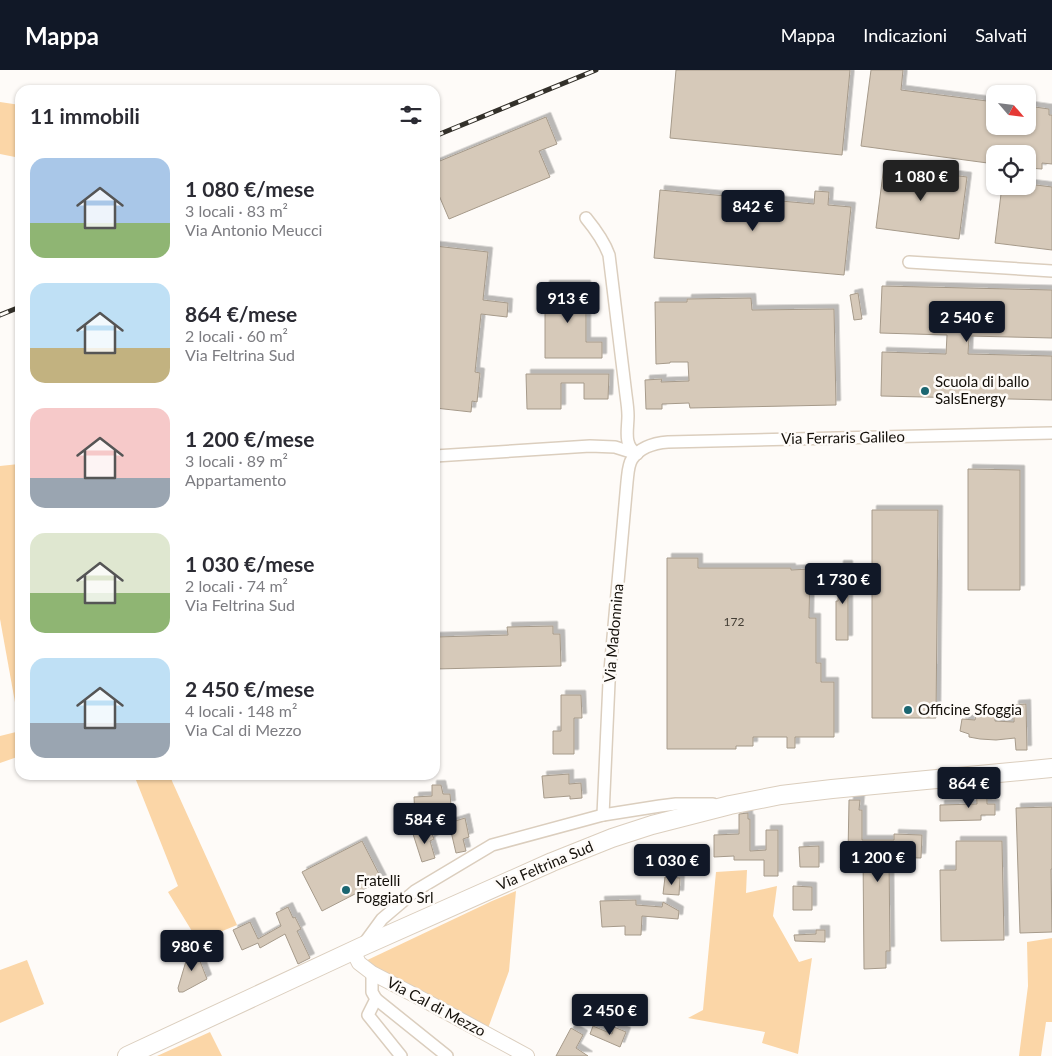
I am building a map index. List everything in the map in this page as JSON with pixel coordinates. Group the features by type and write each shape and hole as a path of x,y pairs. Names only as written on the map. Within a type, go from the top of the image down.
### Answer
{"main road":[{"name":"Via Feltrina Sud","path":"127,1056 357,949 581,850 652,825 730,805 781,795 1052,768"}],"street":[{"path":"586,218 601,238 609,255 628,414 627,442 629,447 637,454"},
{"path":"909,262 1052,272"},
{"name":"Via Ferraris Galileo","path":"637,454 651,445 668,442 1052,433"},
{"path":"440,456 590,446 615,446 637,454"},
{"name":"Via Madonnina","path":"604,815 609,682 627,482 630,464 637,454"},
{"path":"357,949 382,919 415,891 492,845 604,815 676,804 730,805"},
{"name":"Via Cal di Mezzo","path":"357,949 358,963 372,973 527,1056"},
{"path":"372,973 372,992 376,999 447,1056"},
{"path":"376,999 368,1015 402,1056"}],"shaded area":[{"path":"0,102 15,104 15,157 0,154"},
{"path":"15,464 15,702 0,619 0,466"},
{"path":"15,732 15,758 0,763 0,736"},
{"path":"136,780 172,780 237,925 198,941 168,892 178,886"},
{"path":"747,870 746,893 777,886 773,916 799,962 812,958 798,1054 762,1043 765,1032 688,1018 703,1010 716,872"},
{"path":"516,891 509,971 487,1031 359,964 492,901"},
{"path":"1052,938 1052,1022 1046,1022 1041,1056 1019,1056 1028,986 1027,942"},
{"path":"27,960 44,1004 0,1023 0,970"},
{"path":"210,1032 222,1056 157,1056"}],"building":[{"path":"676,70 850,70 842,155 670,138"},
{"path":"871,70 903,70 901,90 986,101 986,135 1036,135 1036,107 1049,109 1049,115 1052,115 1052,164 1042,163 1042,169 1036,169 1036,145 986,145 986,163 861,146"},
{"path":"546,117 557,144 539,151 550,177 449,219 440,198 440,161"},
{"path":"884,166 967,177 959,239 876,228"},
{"path":"1036,185 1052,187 1052,250 995,243 1001,195 1036,195"},
{"path":"660,190 814,204 815,191 829,192 828,205 851,207 844,275 654,258"},
{"path":"440,247 488,252 483,300 508,303 507,317 481,314 475,372 480,373 477,402 472,401 471,412 440,409"},
{"path":"545,285 586,285 586,342 602,342 602,358 545,358"},
{"path":"882,286 1052,290 1052,338 969,336 968,354 1052,356 1052,400 881,396 882,352 946,354 947,335 880,333"},
{"path":"858,293 862,319 854,320 850,295"},
{"path":"751,298 752,310 834,309 836,405 690,408 689,403 662,404 662,409 646,409 645,380 662,379 661,382 689,381 688,362 656,364 655,302 687,302 687,299"},
{"path":"526,374 609,374 608,399 584,399 584,383 561,383 561,409 527,409"},
{"path":"968,469 1020,470 1020,590 968,590"},
{"path":"872,510 938,510 936,718 872,718"},
{"path":"667,558 698,558 698,568 810,569 809,618 816,618 816,663 821,663 821,682 834,682 834,737 795,737 795,748 787,748 787,737 753,737 753,746 736,746 736,749 667,749"},
{"path":"839,565 848,565 848,640 836,640 836,601 838,601"},
{"path":"553,626 553,634 560,634 561,666 440,669 440,637 508,635 507,627"},
{"path":"561,695 581,695 582,718 574,718 574,754 553,754 553,731 561,731"},
{"path":"1026,704 1027,750 1016,750 1015,738 980,739 969,737 969,734 960,731 962,719 975,720 976,714 995,714 995,721 1014,722 1014,705"},
{"path":"569,774 569,784 581,783 582,798 570,799 570,796 544,798 542,776"},
{"path":"432,785 441,785 443,794 450,794 451,805 423,807 423,817 415,817 414,797 432,796"},
{"path":"987,785 987,804 995,804 995,815 981,815 981,820 940,821 940,805 977,804 976,786"},
{"path":"849,800 860,800 862,840 894,840 894,834 922,835 921,858 889,857 890,951 886,951 886,968 864,969 863,854 848,853"},
{"path":"1052,807 1052,932 1020,933 1016,808"},
{"path":"748,813 748,819 750,819 750,851 766,850 766,830 778,830 778,876 764,876 764,860 734,860 734,856 714,857 714,835 739,834 739,814"},
{"path":"465,818 469,837 463,839 466,851 456,853 449,823"},
{"path":"430,829 434,839 430,841 435,858 422,862 413,834"},
{"path":"362,841 382,880 322,911 302,872"},
{"path":"956,841 1002,841 1004,940 941,941 940,870 956,870"},
{"path":"819,846 819,867 800,867 799,847"},
{"path":"665,877 680,878 679,895 663,894"},
{"path":"793,886 812,887 812,910 793,910"},
{"path":"636,900 636,905 662,907 663,902 679,911 678,919 642,916 641,935 625,935 625,926 602,927 600,901"},
{"path":"288,907 301,929 297,931 310,958 298,964 285,934 260,948 258,943 242,950 233,930 250,922 258,939 281,926 276,913"},
{"path":"816,930 825,930 825,942 795,941 794,935 816,934"},
{"path":"192,949 196,951 207,979 183,992 179,992 178,988 189,951"},
{"path":"593,1026 612,1034 614,1027 626,1032 620,1047 590,1034"},
{"path":"571,1028 583,1035 576,1048 588,1056 556,1056"}],"railway":[{"path":"440,134 596,70"},
{"path":"0,315 15,309"}],"place":[{"name":"Scuola di ballo SalsEnergy","path":"925,391"},
{"name":"Officine Sfoggia","path":"908,710"},
{"name":"Fratelli Foggiato Srl","path":"346,890"}]}
